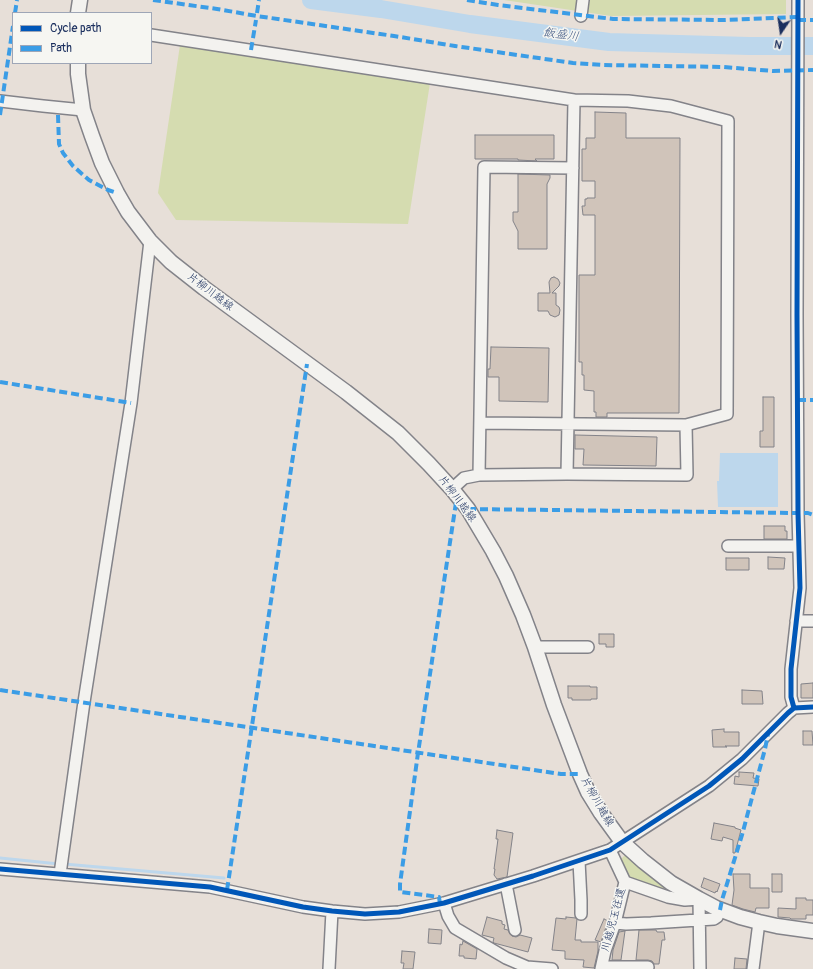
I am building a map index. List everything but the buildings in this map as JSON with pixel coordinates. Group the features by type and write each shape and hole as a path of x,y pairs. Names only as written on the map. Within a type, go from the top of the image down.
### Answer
{"main road":[{"path":"78,12 80,0"},
{"name":"片柳川越線","path":"78,64 83,110 102,163 128,212 150,241 171,262 204,288 346,392 398,433 429,464 468,509 493,551 521,609 536,647 554,705 586,786 601,813 622,842 671,883 699,900 720,910 759,922 813,931"}],"street":[{"path":"581,16 584,0"},
{"path":"794,708 791,697 791,669 800,588 797,315 798,0"},
{"path":"152,34 574,100 628,101 671,106 728,121 727,414 686,425 480,423"},
{"path":"567,474 574,100"},
{"path":"0,101 83,110"},
{"path":"479,475 484,167 573,168"},
{"path":"60,874 84,702 131,402 150,241"},
{"path":"452,489 464,478 479,475 687,475 686,425"},
{"path":"728,546 799,546"},
{"path":"796,621 813,621"},
{"path":"536,647 588,647"},
{"path":"0,869 210,887 332,912 365,914 399,912 444,903 580,861 610,850 710,786 742,759 788,712 794,708 813,707"},
{"name":"川越児玉往還","path":"602,968 605,952 616,922 624,882 610,850"},
{"path":"580,861 581,914"},
{"path":"624,882 668,897 685,900 699,900 700,969"},
{"path":"506,884 515,930"},
{"path":"444,903 448,916 455,928 506,958 527,967 552,969"},
{"path":"616,922 626,924 714,919 720,910"},
{"path":"329,969 332,912"},
{"path":"753,969 759,922"},
{"path":"505,969 506,958"},
{"path":"602,968 648,967"}],"green space":[{"path":"504,0 786,0 786,14 611,16"},
{"path":"180,45 430,83 408,224 176,220 158,193"},
{"path":"626,855 675,892 673,894 626,879 620,863 621,859"}],"water":[{"path":"720,453 778,453 778,507 718,507 717,481 719,481"}],"waterway":[{"name":"飯盛川","path":"311,0 381,9 470,24 609,42 749,46 813,46"},
{"path":"0,858 59,864"},
{"path":"64,864 224,878"}],"marked path":[{"path":"15,12 17,0"},
{"path":"153,0 573,63 724,67 773,71 813,70"},
{"path":"257,13 259,0"},
{"path":"467,0 613,19 725,20 798,17"},
{"path":"251,50 256,20"},
{"path":"798,20 813,20"},
{"path":"0,115 12,33"},
{"path":"58,115 59,144 63,153 73,166 89,180 117,193"},
{"path":"227,890 307,364"},
{"path":"0,382 131,403"},
{"path":"798,400 813,400"},
{"path":"440,904 439,897 400,892 400,884 418,753 457,496"},
{"path":"468,509 808,513 813,515"},
{"path":"0,690 561,774 580,774"},
{"path":"720,910 742,835 768,734"}],"cycle path":[{"path":"794,708 791,697 791,669 800,588 797,315 798,0"},
{"path":"0,869 210,887 303,907 332,911 365,914 399,912 444,903 533,876 610,850 709,786 742,759 794,708 813,707"}]}
